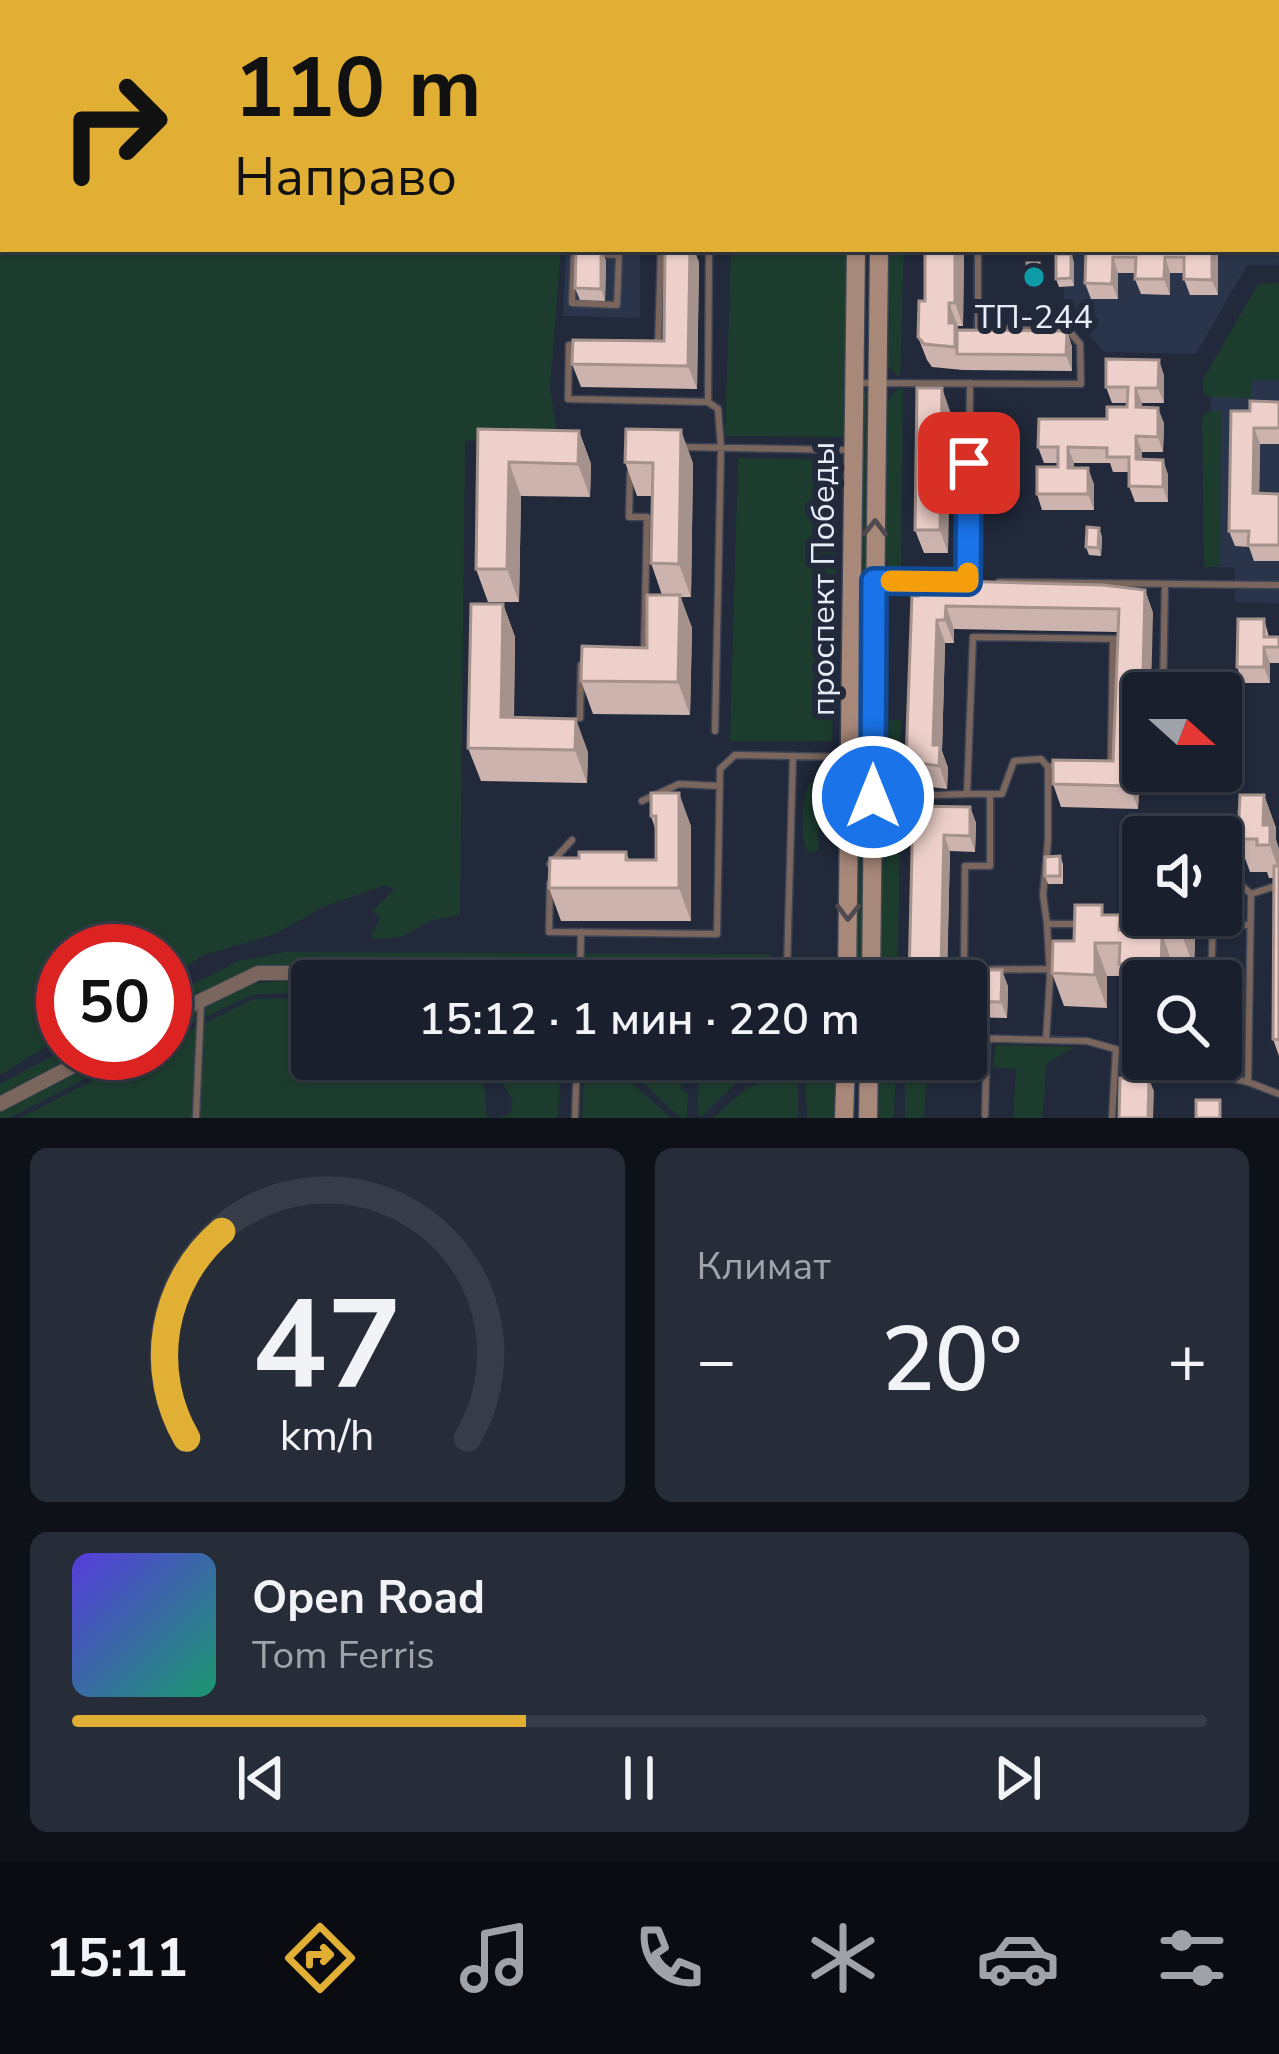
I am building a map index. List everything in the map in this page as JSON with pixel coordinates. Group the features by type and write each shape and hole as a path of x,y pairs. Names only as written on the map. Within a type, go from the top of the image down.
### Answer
{"main road":[{"name":"проспект Победы","path":"847,960 856,252"},
{"name":"проспект Победы","path":"871,960 879,252"},
{"path":"844,1118 845,1080"},
{"path":"868,1118 869,1080"}],"street":[{"path":"192,1004 258,973 291,973"},
{"path":"0,1104 46,1080"}],"lane":[{"path":"621,252 617,305 572,303 574,253 621,252"},
{"path":"636,345 659,345 661,252"},
{"path":"708,402 710,252"},
{"path":"853,383 1081,384 1080,344 1070,332 978,328 978,252"},
{"path":"592,345 569,345 568,399 708,402 718,410 716,730"},
{"path":"968,582 970,383"},
{"path":"676,446 853,450"},
{"path":"630,470 629,517 646,518 644,666"},
{"path":"852,581 928,581"},
{"path":"948,581 1279,585"},
{"path":"1163,672 1165,584"},
{"path":"967,794 973,638 1130,639"},
{"path":"1090,765 1111,764 1113,639"},
{"path":"1147,639 1164,640"},
{"path":"580,718 581,665 602,665"},
{"path":"572,840 550,861 549,932 717,934 720,769 735,755 850,758"},
{"path":"788,960 793,756"},
{"path":"873,797 1002,794 1014,760 1041,759 1048,767 1043,883 1050,973 1046,1040"},
{"path":"1048,767 1069,766"},
{"path":"642,801 679,784 719,786"},
{"path":"990,794 990,866 965,866 964,970 1050,973"},
{"path":"1251,894 1235,880 1236,823 1257,823"},
{"path":"1251,894 1279,885"},
{"path":"1248,1082 1251,894"},
{"path":"1047,925 1084,925 1073,942"},
{"path":"1106,925 1122,925"},
{"path":"1242,925 1250,925"},
{"path":"580,960 581,932"},
{"path":"1050,973 1061,960"},
{"path":"196,1118 201,1000"},
{"path":"987,1038 1087,1041 1122,1051"},
{"path":"1112,1118 1116,1049"},
{"path":"574,1118 576,1080"},
{"path":"985,1114 986,1080"},
{"path":"1240,1080 1279,1094"}],"shaded area":[{"path":"566,252 640,252 640,318 563,316"},
{"path":"1064,252 1279,252 1279,265 1247,265 1196,354 1104,352 1064,304 1058,262 1064,261"},
{"path":"1279,294 1279,603 1235,602 1235,568 1211,567 1211,370"}],"green space":[{"path":"0,252 561,252 550,388 557,434 465,441 460,915 432,920 401,937 374,939 371,935 380,918 372,911 394,890 386,885 325,906 275,934 192,962 192,924 36,924 36,1053 0,1075"},
{"path":"731,252 846,252 845,437 725,436"},
{"path":"890,252 904,252 900,377 888,367"},
{"path":"1279,283 1279,380 1252,380 1251,398 1208,397 1202,381 1258,284"},
{"path":"896,388 903,389 898,573 889,568 885,553 888,402"},
{"path":"868,392 868,570 864,575 860,573 863,394"},
{"path":"1208,411 1221,412 1220,566 1204,567 1202,418"},
{"path":"738,458 838,460 832,741 730,741"},
{"path":"862,588 868,589 863,960 854,960"},
{"path":"901,721 899,788 894,792 887,787 884,754 889,722"},
{"path":"809,783 820,783 818,850 813,853 806,849 803,816"},
{"path":"893,799 901,804 897,960 879,960 881,811"},
{"path":"285,952 769,954 769,960 291,960 291,965 267,965 192,1000 192,985 238,961"},
{"path":"291,980 291,993 251,995 192,1024 192,1011 246,984"},
{"path":"291,998 291,1080 481,1080 487,1118 20,1118 94,1080 192,1080 192,1030 254,999"},
{"path":"995,1045 1075,1047 1047,1063 1042,1118 1013,1118 1016,1069 993,1067"},
{"path":"36,1065 36,1079 0,1098 0,1084"},
{"path":"59,1080 83,1080 9,1118 0,1118 0,1111"},
{"path":"502,1080 560,1080 558,1118 501,1118 510,1113 513,1102"},
{"path":"583,1080 628,1080 671,1118 582,1118"},
{"path":"641,1080 680,1080 681,1089 688,1094 687,1118 680,1118"},
{"path":"699,1080 737,1080 700,1118"},
{"path":"756,1080 798,1080 798,1118 713,1118 748,1087 757,1085"},
{"path":"806,1080 837,1080 836,1118 807,1118"},
{"path":"877,1080 895,1080 894,1118 876,1118"},
{"path":"905,1080 927,1080 924,1118 905,1118"}],"building":[{"path":"576,252 601,252 601,289 575,288"},
{"path":"665,252 690,252 688,366 572,364 573,340 664,341"},
{"path":"925,252 955,252 955,303 949,303 949,323 955,323 955,347 924,344 918,337 919,301 925,301"},
{"path":"1086,252 1212,252 1212,280 1184,279 1184,257 1165,257 1164,279 1135,279 1136,257 1113,257 1112,284 1085,283"},
{"path":"1056,254 1071,254 1071,278 1056,279"},
{"name":"ТП-244","path":"1027,263 1039,263 1039,282 1027,283"},
{"path":"957,330 1067,331 1066,355 957,354"},
{"path":"1106,359 1159,360 1158,388 1136,388 1136,407 1158,408 1158,437 1136,436 1136,459 1163,460 1163,487 1129,486 1129,457 1107,457 1107,448 1068,447 1068,468 1088,468 1088,494 1037,494 1037,467 1058,467 1058,447 1038,447 1039,419 1107,419 1107,407 1127,407 1128,387 1106,387"},
{"path":"917,388 942,388 940,530 915,530"},
{"path":"1250,401 1279,402 1279,428 1254,428 1253,493 1279,494 1279,545 1248,545 1249,531 1229,531 1231,411 1250,411"},
{"path":"478,429 579,431 578,464 509,462 507,569 476,569"},
{"path":"626,429 681,430 679,564 651,563 653,463 625,462"},
{"path":"1087,527 1099,528 1098,548 1086,547"},
{"path":"919,580 1145,590 1143,672 1122,672 1122,786 1053,784 1053,760 1113,761 1119,609 946,606 945,620 937,620 933,745 940,745 939,766 906,761 912,596 918,596"},
{"path":"647,595 680,595 678,682 581,681 582,646 647,648"},
{"path":"471,604 503,604 501,717 576,719 575,750 468,748"},
{"path":"1238,619 1264,619 1264,637 1279,637 1279,647 1264,647 1264,667 1237,667"},
{"path":"651,793 679,793 679,888 549,888 550,858 579,858 579,852 626,852 626,860 656,860"},
{"path":"1240,795 1264,795 1263,825 1270,825 1270,845 1242,839"},
{"path":"913,806 970,807 970,836 944,835 941,960 909,960"},
{"path":"1060,856 1060,876 1045,876 1045,857"},
{"path":"1274,866 1279,866 1279,1040 1273,1039"},
{"path":"1075,905 1102,905 1102,915 1120,915 1122,936 1162,936 1161,960 1122,960 1119,964 1120,943 1095,943 1095,975 1052,973 1053,941 1074,941"},
{"path":"987,970 1002,970 1001,1002 987,1002"},
{"path":"1120,1078 1149,1080 1148,1118 1119,1118"},
{"path":"1196,1100 1220,1100 1220,1118 1196,1118"}],"slow traffic":[{"path":"891,581 968,582 968,573"}],"place":[{"name":"ТП-244","path":"1034,277"}],"route":[{"path":"873,797 874,581 968,582 969,463"}]}
